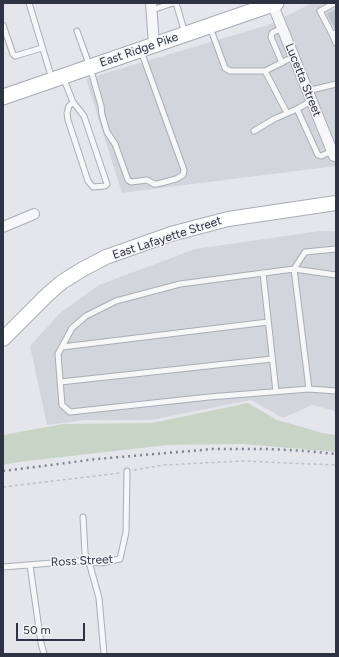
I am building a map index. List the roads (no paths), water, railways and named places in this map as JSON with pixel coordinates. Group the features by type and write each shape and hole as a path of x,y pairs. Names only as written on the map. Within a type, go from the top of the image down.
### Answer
{"main road":[{"name":"East Ridge Pike","path":"3,98 273,4"}],"street":[{"name":"Lucetta Street","path":"273,4 333,154"},
{"path":"147,47 151,7"},
{"name":"East Lafayette Street","path":"3,339 46,295 62,282 106,257 171,234 228,218 336,203"},
{"path":"3,227 34,214"}],"lane":[{"path":"29,3 42,48 58,78 84,116 107,184 105,186 93,187 88,181 68,120 67,113 69,106 73,102"},
{"path":"151,7 175,3 186,34"},
{"path":"336,3 320,11 334,33 336,42"},
{"path":"3,25 15,56 42,48"},
{"path":"209,26 225,68 230,71 265,70 293,57"},
{"path":"282,28 272,33 271,38 282,62"},
{"path":"77,31 90,67 107,132 114,144 128,180 130,182 146,180 157,184 176,179 183,175 184,170 147,47"},
{"path":"265,70 287,113"},
{"path":"307,91 336,84"},
{"path":"254,131 312,101"},
{"path":"297,109 318,155 333,154"},
{"path":"309,389 294,269 305,252 336,249"},
{"path":"336,275 294,269 180,284 116,301 86,316 72,328 58,354 62,405 70,412 210,397 309,389 336,391"},
{"path":"263,273 276,392"},
{"path":"62,347 268,322"},
{"path":"60,382 272,359"},
{"name":"Ross Street","path":"3,567 77,561 101,563 120,559 126,532 127,471"},
{"path":"82,517 85,552 99,598 104,654"},
{"path":"30,565 41,643 44,654"}],"railway":[{"path":"3,471 97,459 213,449 269,449 336,454"}]}
